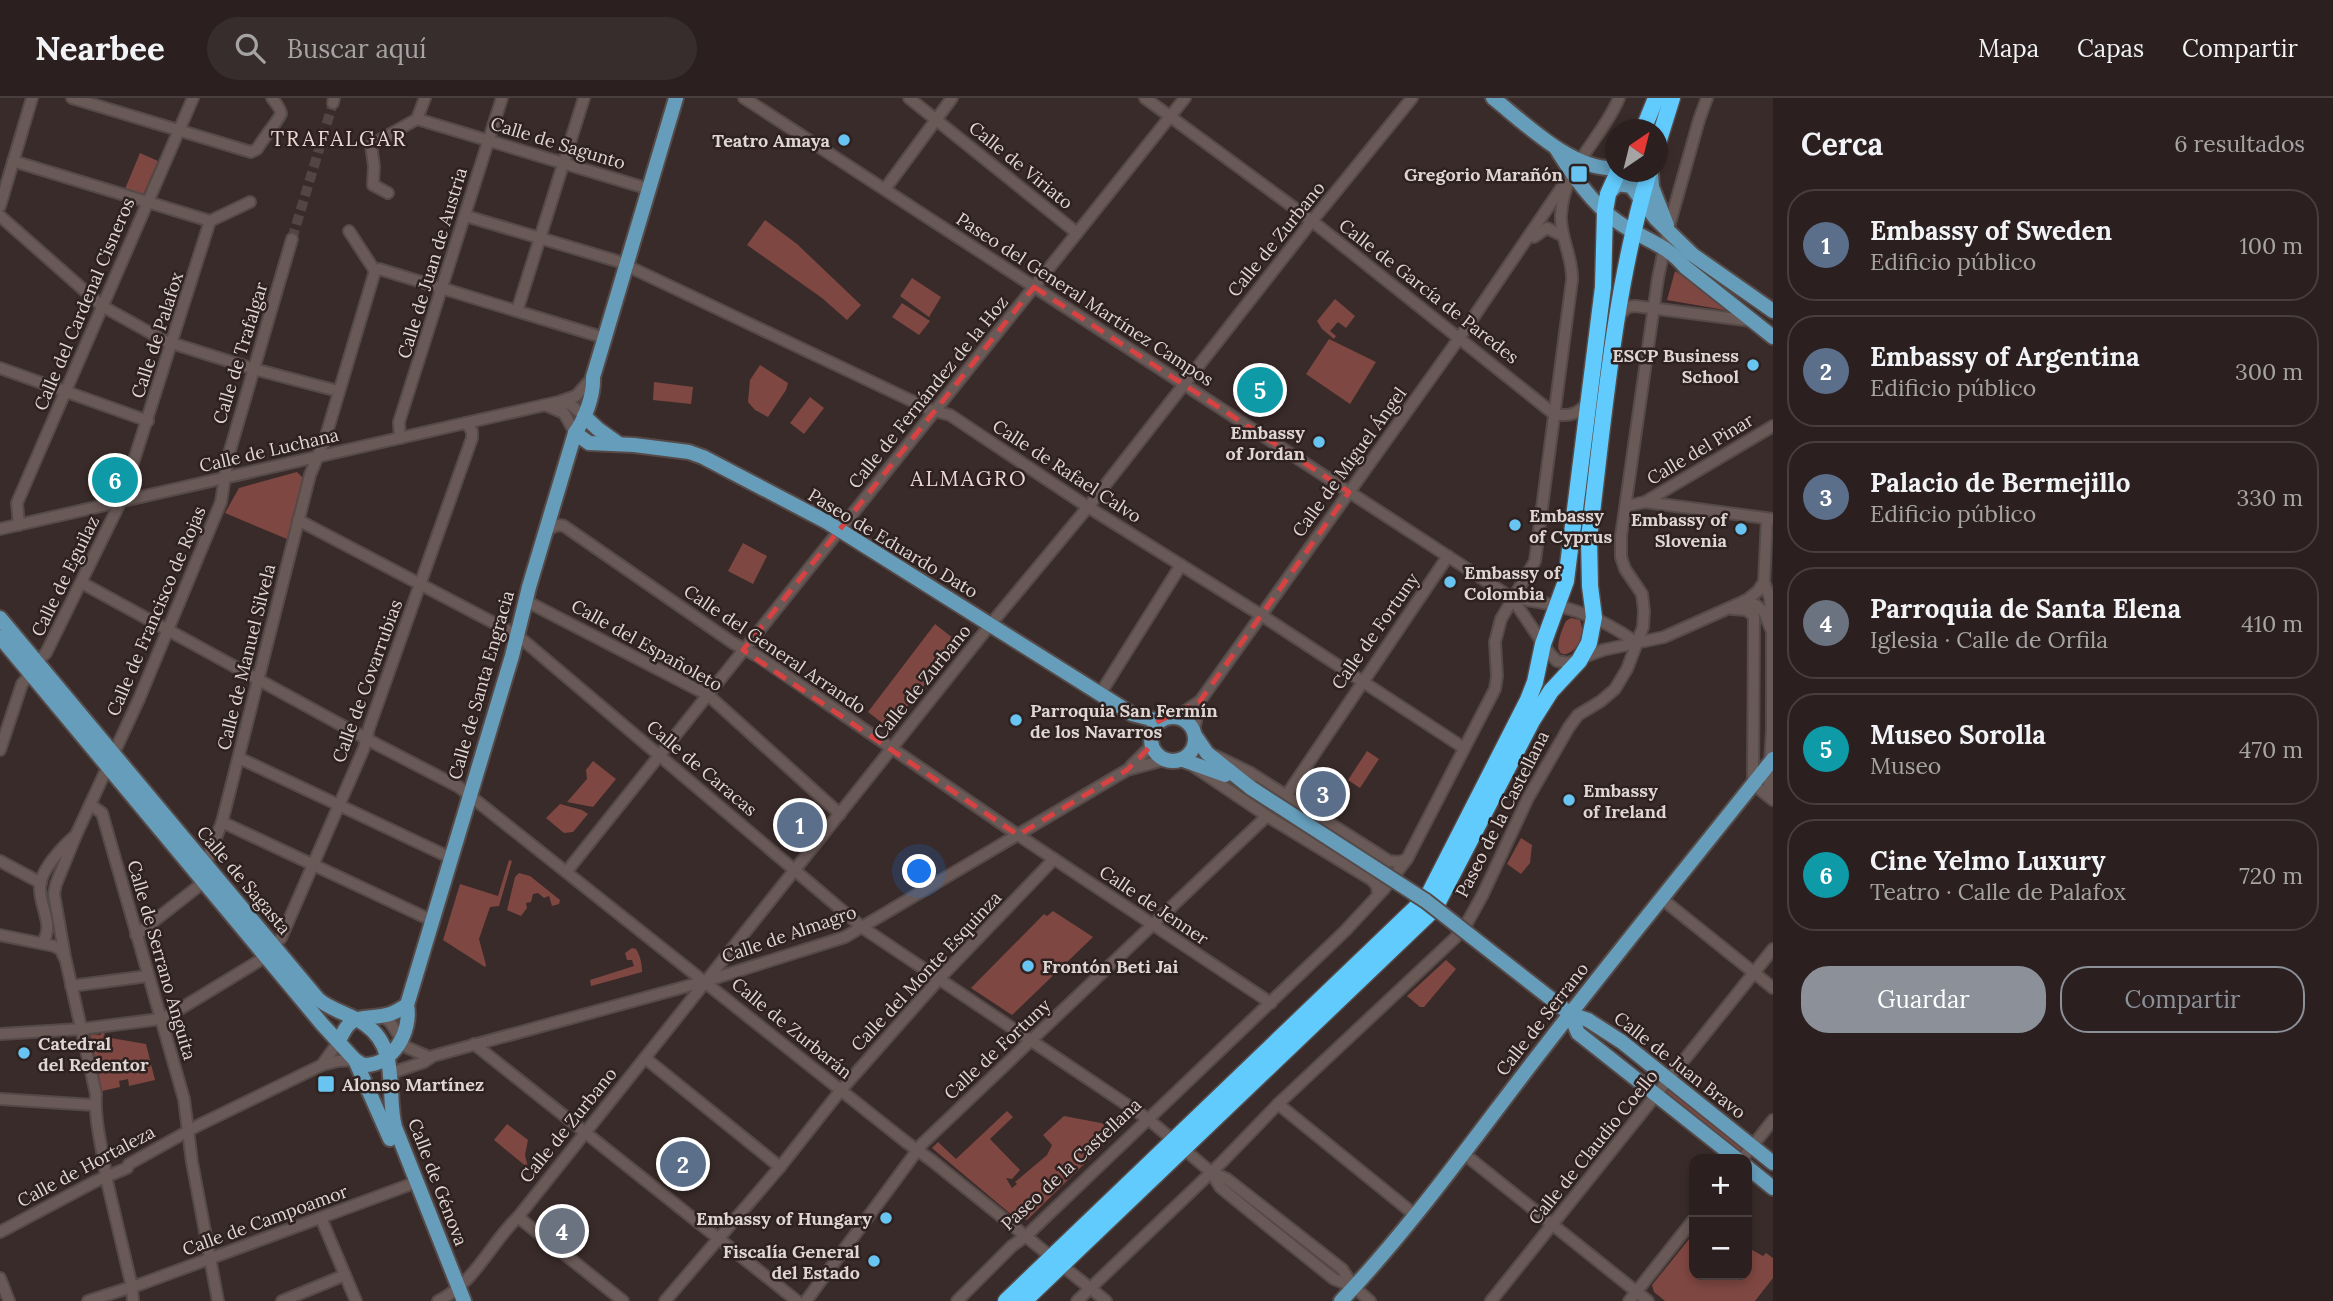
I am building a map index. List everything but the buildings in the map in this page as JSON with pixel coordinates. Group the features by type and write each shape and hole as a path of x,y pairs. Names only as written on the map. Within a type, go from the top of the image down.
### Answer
{"highway":[{"path":"1652,119 1666,101"},
{"path":"1662,119 1666,101"},
{"path":"1558,605 1567,572 1602,287 1605,212 1612,182"},
{"path":"1594,617 1589,538 1617,318 1633,231 1647,182"},
{"name":"Paseo de la Castellana","path":"1179,1145 1428,896 1528,701 1543,644 1558,605"},
{"name":"Paseo de la Castellana","path":"1024,1301 1057,1262 1179,1145 1430,913 1532,721 1551,691 1578,661 1591,636 1594,617"},
{"name":"Paseo de la Castellana","path":"1006,1301 1057,1262"}],"main road":[{"name":"Calle de Santa Engracia","path":"401,1041 409,1014 407,1005 575,433 584,416 593,377 676,98"},
{"path":"1493,98 1556,148 1605,169"},
{"path":"1661,119 1666,101"},
{"path":"1556,148 1572,173 1605,212 1726,287 1773,324"},
{"path":"1651,182 1668,230"},
{"path":"1608,194 1618,184 1627,184 1693,255 1771,306"},
{"path":"1629,254 1638,242 1650,238"},
{"path":"1678,258 1685,267 1773,337"},
{"path":"584,416 619,444"},
{"name":"Paseo de Eduardo Dato","path":"575,433 585,443 619,444 695,454 840,530 1132,713 1159,721"},
{"name":"Calle de Sagasta","path":"0,618 33,667 110,760 204,882 321,1002 355,1018"},
{"name":"Calle de Sagasta","path":"0,637 33,667"},
{"name":"Paseo de Eduardo Dato","path":"1132,713 1151,741"},
{"path":"1236,779 1207,753 1185,720 1176,717 1159,721 1151,741 1156,754 1164,760 1186,760 1236,779 1426,901 1570,1014 1578,1032 1733,1154"},
{"path":"1186,760 1192,752 1195,734"},
{"name":"Calle de Sagasta","path":"110,760 206,864 355,1060"},
{"name":"Calle de Serrano","path":"1341,1301 1415,1215 1570,1014 1772,761"},
{"path":"339,1041 355,1018 394,1013 407,1005"},
{"name":"Calle de Juan Bravo","path":"1570,1014 1603,1029 1773,1163"},
{"name":"Calle de Génova","path":"355,1018 369,1026 379,1037 387,1057 391,1073 393,1118 413,1184"},
{"path":"355,1060 367,1066 387,1057 401,1041"},
{"name":"Calle de Génova","path":"355,1060 413,1184 457,1296"},
{"path":"365,1079 391,1073"},
{"path":"1752,1171 1773,1188"}],"street":[{"path":"0,206 32,98"},
{"path":"72,98 251,152 257,149 265,134 281,118 281,112 272,98"},
{"name":"Calle del Cardenal Cisneros","path":"19,525 17,503 193,98"},
{"path":"388,193 373,185 372,143 417,119 425,98"},
{"name":"Calle de Juan de Austria","path":"400,438 398,427 502,98"},
{"path":"517,311 584,98"},
{"name":"Paseo del General Martínez Campos","path":"745,98 1512,598"},
{"name":"Calle de Viriato","path":"909,98 1077,233"},
{"path":"885,189 952,98"},
{"name":"Calle de García de Paredes","path":"1145,98 1312,221 1461,337 1554,414"},
{"name":"Calle de Fernández de la Hoz","path":"567,871 1185,98"},
{"name":"Calle de Zurbano","path":"457,1296 509,1225 990,625 1088,507 1412,98"},
{"name":"Paseo de la Castellana","path":"957,1301 1345,931 1407,859 1495,689 1496,634 1503,613 1535,561 1572,280 1572,265 1563,236 1561,212 1572,173 1579,159 1610,119 1619,98"},
{"name":"Paseo de la Castellana","path":"1077,1301 1278,1104 1455,938 1467,923 1525,804 1569,727 1578,715 1615,689 1627,669 1643,627 1642,594 1625,569 1621,557 1621,536 1652,308 1668,230 1707,98"},
{"name":"Calle de Sagunto","path":"417,119 649,189"},
{"path":"13,161 210,221 250,202"},
{"name":"Calle de Miguel Ángel","path":"1176,717 1200,701 1461,337 1572,173"},
{"path":"0,216 102,306 173,344 338,391"},
{"name":"Calle de Rafael Calvo","path":"466,216 627,266 935,411 950,415 1088,507 1261,615 1464,748"},
{"name":"Calle de Palafox","path":"121,501 210,221"},
{"path":"1526,242 1547,228 1563,236"},
{"path":"349,231 375,271 379,269 605,338"},
{"name":"Calle de Trafalgar","path":"225,479 228,457 292,239"},
{"name":"Calle de Manuel Silvela","path":"206,864 222,822 310,475 325,439 375,271"},
{"path":"1617,318 1627,307 1755,322"},
{"path":"0,368 148,421"},
{"path":"558,402 576,396 593,377"},
{"path":"1554,414 1575,414 1588,401"},
{"path":"558,402 570,404 584,416"},
{"name":"Calle de Luchana","path":"0,529 558,402"},
{"path":"545,405 564,413 575,433"},
{"name":"Calle de Covarrubias","path":"270,951 281,938 366,739 471,438 472,431 466,423"},
{"name":"Calle del Pinar","path":"1645,502 1773,426"},
{"name":"Calle de Francisco de Rojas","path":"76,835 168,630 221,502 225,479"},
{"name":"Calle de Eguilaz","path":"0,750 22,684 46,653 121,501"},
{"path":"1626,506 1645,502 1770,519 1773,730 1770,798"},
{"name":"Calle de Caracas","path":"298,520 517,635 863,928 1148,1119 1211,1172 1227,1179 1342,1269 1354,1287 1370,1301"},
{"name":"Calle del General Arrando","path":"546,530 558,525 564,526 1018,835"},
{"name":"Calle de Fortuny","path":"1286,796 1448,556"},
{"path":"1100,694 1181,565"},
{"name":"Calle de Zurbarán","path":"82,583 470,795 1105,1301"},
{"path":"1512,598 1550,654 1560,662 1578,661 1603,650 1664,638 1730,609 1769,585"},
{"path":"1512,598 1558,605 1594,617 1637,643"},
{"name":"Calle del Españoleto","path":"526,601 709,695 839,814"},
{"path":"1744,601 1756,605 1764,612 1770,625"},
{"path":"1730,609 1746,610 1754,616 1753,784 1770,798"},
{"name":"Calle de Miguel Ángel","path":"1195,734 1200,701"},
{"name":"Calle de Almagro","path":"1127,770 1151,741"},
{"path":"1207,753 1231,762 1389,861 1407,859"},
{"path":"239,758 451,859"},
{"name":"Calle de Almagro","path":"391,1073 424,1062 429,1057 706,981 845,937 1127,770 1164,760"},
{"path":"1186,760 1201,773 1267,816 1372,880 1377,886 1378,895"},
{"name":"Calle de Serrano Anguita","path":"91,804 102,813 184,1099 192,1162 218,1301"},
{"name":"Calle de Fortuny","path":"806,1301 917,1150 1267,816"},
{"path":"222,822 433,921"},
{"path":"42,943 48,929 41,883 56,853 76,835"},
{"path":"76,835 54,894 71,986 96,1094 94,1105 106,1177 133,1301"},
{"name":"Calle de Jenner","path":"1018,835 1271,1003"},
{"name":"Calle del Monte Esquinza","path":"665,1301 780,1167 841,1090 939,979 1054,859"},
{"path":"0,861 41,883"},
{"path":"136,935 204,882"},
{"path":"1662,899 1773,988"},
{"path":"42,943 54,937 61,926"},
{"path":"0,935 59,948 65,957"},
{"name":"Calle de Claudio Coello","path":"1491,1301 1773,949"},
{"path":"0,1034 81,1029 170,1015 270,951"},
{"path":"71,986 148,976"},
{"path":"382,1016 390,1022 410,1051 429,1057"},
{"path":"322,1065 339,1041"},
{"path":"474,1044 797,1301"},
{"path":"645,1058 780,1167"},
{"path":"322,1065 355,1060"},
{"name":"Calle de Hortaleza","path":"0,1232 127,1168 129,1164 189,1131 322,1065"},
{"path":"0,1099 94,1105"},
{"path":"1278,1104 1415,1215"},
{"path":"1744,1154 1773,1121"},
{"path":"1463,1153 1648,1301"},
{"path":"105,1159 115,1164 129,1164"},
{"name":"Calle de Campoamor","path":"88,1301 413,1184"},
{"path":"518,1217 623,1301"},
{"path":"321,1218 356,1301"},
{"path":"1629,1301 1689,1225"},
{"path":"282,1301 345,1275"},
{"path":"0,1278 9,1301"},
{"path":"438,1301 457,1296"}],"highlighted area":[{"path":"1034,287 1349,492 1200,701 1149,726 1151,746 1127,770 1018,835 743,650"}],"shaded area":[{"path":"140,153 158,161 143,195 125,189"},
{"path":"765,220 797,244 861,305 847,320 822,298 747,245"},
{"path":"1675,271 1736,312 1667,300"},
{"path":"912,278 941,297 929,317 900,296"},
{"path":"1335,299 1355,316 1346,328 1338,322 1330,331 1336,336 1334,339 1317,321"},
{"path":"902,303 930,321 919,335 892,317"},
{"path":"1329,339 1376,362 1350,404 1306,374"},
{"path":"760,365 788,383 768,417 755,410 748,402 750,380"},
{"path":"654,382 693,387 691,404 653,400"},
{"path":"810,397 824,408 804,434 790,423"},
{"path":"297,472 303,478 287,539 225,513 239,488"},
{"path":"743,543 767,556 753,584 728,571"},
{"path":"1571,618 1580,620 1580,642 1568,653 1562,654 1559,638 1566,621"},
{"path":"935,624 958,642 890,729 868,712"},
{"path":"1367,751 1379,759 1360,788 1348,780"},
{"path":"593,761 616,779 593,807 567,802 587,779 586,770"},
{"path":"560,804 588,814 573,832 564,833 546,818"},
{"path":"1521,838 1532,845 1530,863 1521,874 1507,864"},
{"path":"509,860 512,861 499,906 490,907 479,939 485,967 443,940 460,884 498,896"},
{"path":"519,873 530,876 560,900 559,904 552,906 549,896 544,898 538,893 533,894 531,902 526,903 527,908 521,916 507,910 515,877"},
{"name":"Frontón Beti Jai","path":"1053,911 1093,937 1012,1015 971,988 1044,914 1047,916"},
{"path":"632,948 636,949 639,955 642,972 591,986 590,980 634,966 632,960 627,960 625,953"},
{"path":"1446,960 1456,969 1424,1007 1420,1007 1407,996"},
{"path":"101,1032 104,1032 105,1037 146,1044 155,1080 129,1086 128,1079 119,1081 120,1087 102,1091 90,1034 101,1035"},
{"path":"1671,1086 1747,1146 1741,1154 1737,1154 1664,1095"},
{"path":"1007,1111 1013,1117 990,1139 1020,1170 1012,1179 1006,1178 1012,1188 1017,1184 1015,1182 1047,1155 1052,1145 1043,1135 1064,1116 1122,1127 1027,1220 1013,1216 932,1148 938,1142 956,1159"},
{"path":"507,1124 528,1140 525,1155 528,1168 494,1140"},
{"path":"1689,1239 1689,1280 1752,1280 1752,1250 1763,1256 1766,1253 1773,1258 1773,1278 1755,1301 1665,1301 1654,1292 1652,1285"}],"tunnel":[{"path":"292,239 333,103"}],"place":[{"name":"Teatro Amaya","path":"844,140"},
{"name":"Gregorio Marañón","path":"1579,174"},
{"name":"ESCP Business School","path":"1753,365"},
{"name":"Museo Sorolla","path":"1260,390"},
{"name":"Embassy of Jordan","path":"1319,442"},
{"name":"Cine Yelmo Luxury","path":"115,480"},
{"name":"Embassy of Cyprus","path":"1515,525"},
{"name":"Embassy of Slovenia","path":"1741,529"},
{"name":"Embassy of Colombia","path":"1450,582"},
{"name":"Parroquia San Fermín de los Navarros","path":"1016,720"},
{"name":"Palacio de Bermejillo","path":"1323,794"},
{"name":"Embassy of Ireland","path":"1569,800"},
{"name":"Embassy of Sweden","path":"800,825"},
{"name":"Frontón Beti Jai","path":"1028,966"},
{"name":"Catedral del Redentor","path":"24,1053"},
{"name":"Alonso Martínez","path":"326,1084"},
{"name":"Embassy of Argentina","path":"683,1164"},
{"name":"Embassy of Hungary","path":"886,1218"},
{"name":"Parroquia de Santa Elena","path":"562,1231"},
{"name":"Fiscalía General del Estado","path":"874,1261"}],"district":[{"name":"TRAFALGAR","path":"339,138"},
{"name":"ALMAGRO","path":"969,478"}]}
